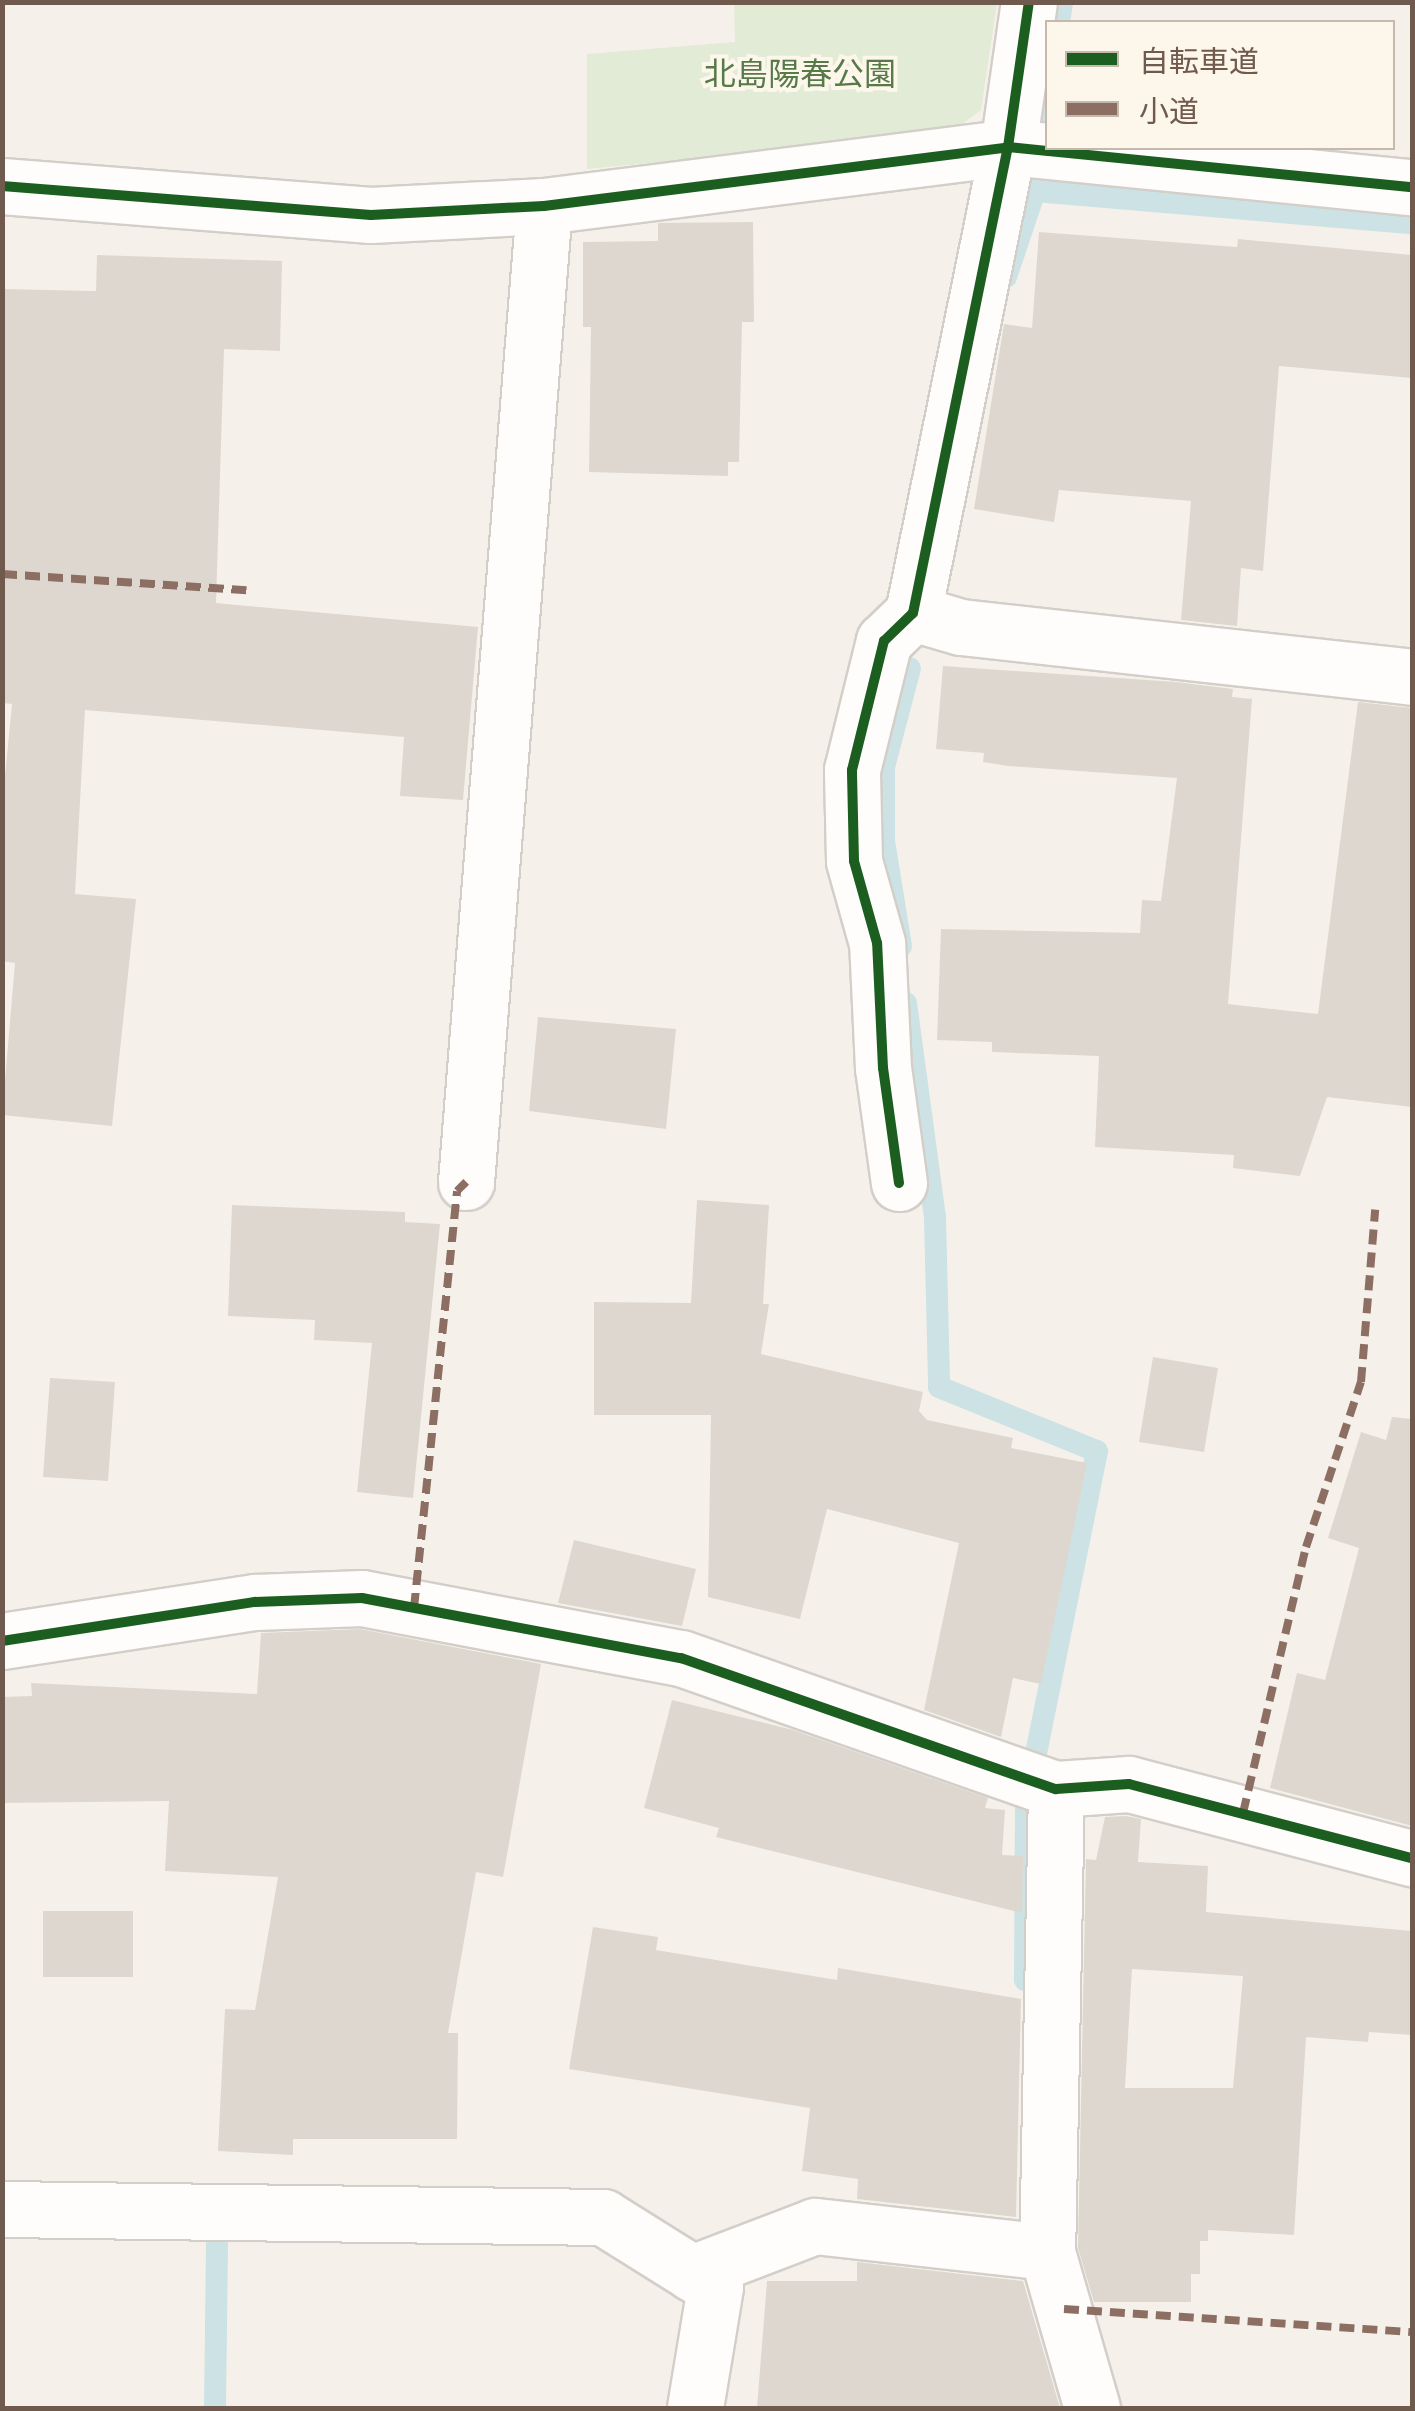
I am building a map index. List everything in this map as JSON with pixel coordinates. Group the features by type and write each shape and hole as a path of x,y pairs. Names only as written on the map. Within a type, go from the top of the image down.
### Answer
{"street":[{"path":"899,1184 882,1068 876,943 854,861 852,770 884,640 913,613 1008,147 1028,2"},
{"path":"2,186 371,215 544,206 1008,147 1412,187"},
{"path":"466,1182 544,206"},
{"path":"913,613 961,627 1412,677"},
{"path":"2,1641 255,1602 362,1598 680,1658 1056,1789 1129,1784 1412,1858"},
{"path":"1056,1789 1047,2252 1092,2408"},
{"path":"2,2208 603,2217 715,2287 695,2408"},
{"path":"692,2273 815,2226 1047,2252"}],"green space":[{"name":"北島陽春公園","path":"734,3 997,3 981,110 949,134 587,169 587,54 735,42"}],"building":[{"path":"753,222 754,322 742,322 739,462 728,462 728,476 589,472 591,327 583,327 583,242 658,241 658,223"},
{"path":"1039,232 1237,247 1238,239 1412,255 1412,378 1279,366 1263,571 1241,568 1237,626 1181,620 1191,501 1059,490 1054,522 974,509 1004,324 1032,328"},
{"path":"97,255 282,261 280,351 224,349 216,603 478,627 463,800 400,796 404,737 85,710 75,894 136,899 112,1126 2,1115 15,963 2,961 2,807 12,704 2,703 2,289 96,291"},
{"path":"943,666 1176,682 1233,689 1232,697 1252,699 1228,1004 1318,1014 1358,702 1412,708 1412,1107 1327,1097 1300,1176 1233,1168 1234,1155 1095,1147 1099,1056 992,1052 992,1042 937,1040 941,929 1140,933 1142,900 1161,901 1177,778 1008,766 983,762 984,753 936,749"},
{"path":"538,1017 676,1029 666,1129 529,1111"},
{"path":"697,1200 769,1205 763,1304 769,1304 761,1354 923,1392 919,1411 927,1420 1013,1438 1011,1448 1087,1463 1041,1684 1013,1678 1001,1737 924,1710 959,1543 827,1509 800,1619 708,1597 711,1415 594,1415 594,1302 691,1303"},
{"path":"232,1205 405,1212 405,1222 440,1224 413,1498 357,1492 372,1343 314,1340 315,1320 228,1316"},
{"path":"1153,1357 1218,1368 1204,1452 1139,1442"},
{"path":"50,1378 115,1382 108,1481 43,1477"},
{"path":"1392,1417 1412,1419 1412,1826 1270,1788 1297,1673 1325,1680 1359,1548 1328,1538 1361,1432 1386,1440"},
{"path":"574,1540 696,1569 682,1626 558,1603"},
{"path":"360,1629 541,1664 503,1877 476,1872 448,2033 458,2033 457,2139 293,2139 293,2155 218,2151 225,2009 255,2010 278,1877 165,1871 169,1801 2,1803 2,1697 32,1696 31,1683 257,1694 261,1633"},
{"path":"672,1700 793,1730 988,1798 985,1808 1005,1810 1002,1855 1023,1856 1022,1913 716,1837 719,1828 644,1808"},
{"path":"1105,1817 1141,1819 1138,1862 1208,1866 1206,1912 1412,1931 1412,2035 1369,2032 1368,2042 1306,2037 1294,2235 1208,2230 1208,2241 1200,2241 1200,2274 1191,2274 1191,2302 1094,2302 1078,2248 1086,1859 1096,1860","holes":["1132,1969 1243,1976 1233,2088 1125,2088"]},
{"path":"43,1911 133,1911 133,1977 43,1977"},
{"path":"593,1927 658,1937 656,1950 837,1980 838,1968 1021,1999 1016,2217 857,2199 858,2179 802,2171 810,2108 569,2069"},
{"path":"857,2262 1023,2281 1060,2408 757,2408 767,2281 857,2281"}],"waterway":[{"path":"1059,20 1062,2"},
{"path":"1044,127 1045,120"},
{"path":"1006,277 1035,191 1412,223"},
{"path":"901,946 884,841 884,767 910,668"},
{"path":"906,1003 935,1218 939,1387 1097,1451 1035,1759"},
{"path":"1025,1980 1026,1810"},
{"path":"215,2408 217,2245"}],"marked path":[{"path":"2,574 246,590"},
{"path":"414,1608 457,1191 466,1182"},
{"path":"1243,1813 1306,1547 1361,1382 1375,1210"},
{"path":"1064,2309 1412,2332"}],"cycle path":[{"path":"899,1183 883,1068 877,943 854,861 852,770 884,641 913,613 1008,147 1029,2"},
{"path":"2,186 371,215 544,206 1008,147 1412,187"},
{"path":"2,1641 255,1602 362,1598 681,1658 1056,1789 1129,1784 1412,1858"}]}
